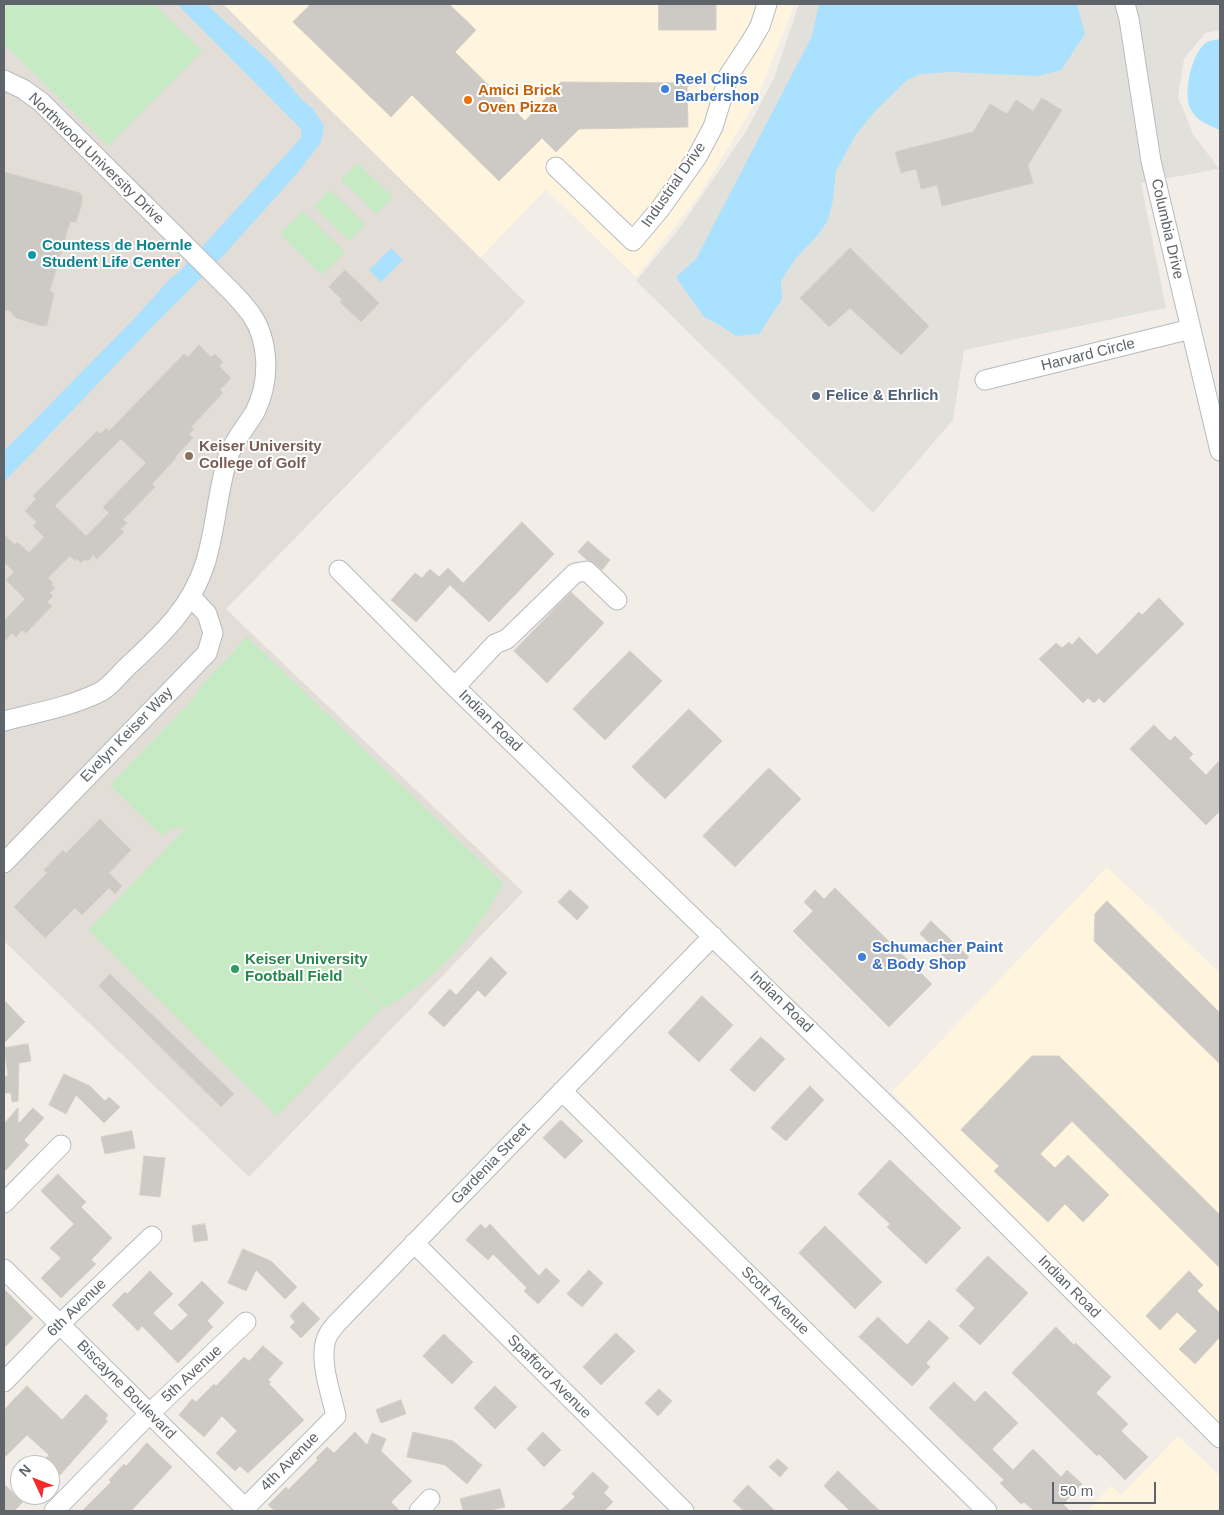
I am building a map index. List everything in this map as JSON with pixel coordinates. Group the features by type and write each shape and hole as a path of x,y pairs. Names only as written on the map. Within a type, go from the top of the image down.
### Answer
{"street":[{"name":"Industrial Drive","path":"556,167 633,241 660,209 697,157 713,127 729,75 757,32 767,4"},
{"name":"Columbia Drive","path":"1125,4 1151,161 1220,451"},
{"name":"Northwood University Drive","path":"4,80 23,89 41,102 214,273 252,315 261,334 266,356 260,400 250,420 238,435 230,452 224,470 206,563 192,598 164,633 100,693 67,705 4,720"},
{"name":"Harvard Circle","path":"985,380 1191,329"},
{"name":"Indian Road","path":"339,570 455,687 908,1126 1220,1438"},
{"path":"455,687 495,644 507,640 575,573 587,571 617,600"},
{"name":"Evelyn Keiser Way","path":"4,863 207,653 213,633 207,614 192,598"},
{"name":"Gardenia Street","path":"336,1416 324,1363 324,1348 328,1335 414,1243 714,936"},
{"name":"Scott Avenue","path":"562,1091 987,1511"},
{"path":"4,1203 61,1145"},
{"name":"6th Avenue","path":"4,1382 60,1324 152,1236"},
{"name":"Spafford Avenue","path":"414,1243 684,1511"},
{"name":"Biscayne Boulevard","path":"4,1269 246,1510"},
{"name":"5th Avenue","path":"54,1511 150,1413 246,1322"},
{"name":"4th Avenue","path":"246,1510 336,1416"}],"shaded area":[{"name":"Keiser University College of Golf","path":"4,4 223,4 525,302 226,609 523,892 249,1177 4,941"},
{"path":"223,4 795,4 754,105 700,194 636,277 546,189 480,258"},
{"path":"799,4 1220,4 1220,30 1205,33 1184,59 1178,97 1193,134 1219,169 1141,183 1166,308 964,350 953,420 873,513 636,281 679,229 747,130 774,78"},
{"path":"1107,867 1220,973 1220,1427 892,1092"},
{"path":"1178,1436 1220,1476 1219,1511 1087,1511 1111,1486 1121,1495"}],"green space":[{"path":"4,4 154,4 202,51 108,146 4,44"},
{"path":"357,163 393,197 376,214 341,180"},
{"path":"330,190 365,224 349,241 314,206"},
{"path":"303,211 345,252 322,275 280,234"},
{"path":"246,636 503,883 481,921 438,970 403,997 384,1008 247,875 382,1008 277,1116 88,930 186,828 171,828 162,836 110,785 194,698 205,681"}],"water":[{"path":"177,4 206,4 272,64 302,100 313,109 324,126 321,142 300,170 223,256 148,331 4,482 4,451 133,320 171,278 179,272 301,138 301,129"},
{"path":"819,4 1077,4 1085,34 1061,70 1038,76 951,72 920,74 907,80 874,112 855,136 836,171 833,200 828,220 818,235 795,259 781,281 782,299 759,334 736,336 704,317 676,277 696,259 812,36"},
{"path":"1220,39 1220,130 1203,122 1190,108 1188,82 1194,61 1203,46 1209,41"},
{"path":"391,248 403,260 381,282 369,270"}],"building":[{"path":"311,4 449,4 476,30 455,52 525,121 561,82 687,83 688,127 579,129 556,152 542,138 499,181 412,95 391,117 293,22"},
{"path":"659,4 716,4 716,30 659,30"},
{"path":"1042,98 1062,110 1028,165 1033,183 942,206 937,185 921,189 916,169 901,173 895,152 973,132 990,104 1007,114 1016,100 1033,111"},
{"name":"Countess de Hoernle Student Life Center","path":"4,172 80,193 82,196 82,203 76,222 70,222 50,290 54,294 47,325 42,326 16,318 10,311 4,310"},
{"path":"850,248 929,326 901,355 850,308 829,327 800,298"},
{"path":"345,270 379,303 361,322 340,302 342,300 329,287"},
{"path":"199,345 211,357 215,354 223,362 219,366 231,378 220,390 223,393 191,427 194,429 189,434 193,438 152,484 155,487 123,520 127,523 121,529 124,532 97,559 93,555 88,561 85,559 81,563 77,559 75,561 70,556 48,578 53,583 51,585 55,588 50,593 53,596 47,602 52,606 26,633 22,630 16,637 12,633 4,642 4,621 25,599 6,580 14,572 4,562 4,534 15,545 17,542 29,553 44,537 33,526 37,522 25,511 36,499 33,496 97,431 100,434 106,428 109,431 184,354 188,357","holes":["121,439 146,463 103,507 109,513 86,536 55,506"]},
{"path":"522,522 554,554 489,622 450,585 416,622 391,600 415,573 422,578 430,569 439,577 448,568 463,583"},
{"path":"588,541 610,560 602,570 578,552"},
{"path":"571,592 604,623 547,683 514,651"},
{"path":"1159,598 1184,624 1104,703 1099,698 1094,703 1088,698 1083,703 1039,659 1056,643 1062,648 1069,642 1072,645 1079,637 1097,655 1139,612 1142,615"},
{"path":"630,651 662,681 605,740 573,709"},
{"path":"689,709 722,741 665,799 632,767"},
{"path":"1154,725 1170,741 1175,736 1193,754 1189,758 1206,775 1220,760 1220,811 1206,825 1130,749"},
{"path":"769,768 801,799 735,867 703,836"},
{"path":"100,819 131,850 109,873 122,886 115,894 109,888 82,915 75,908 45,938 14,907 47,873 44,870 63,850 66,853"},
{"name":"Schumacher Paint & Body Shop","path":"835,888 932,984 889,1027 793,931 813,911 804,902 815,890 824,899"},
{"path":"570,890 589,907 577,920 558,902"},
{"path":"1107,901 1220,1013 1220,1064 1094,941 1095,914"},
{"path":"931,921 969,957 957,969 920,934"},
{"path":"491,957 507,973 485,997 478,990 444,1027 428,1013 450,989 456,995"},
{"path":"110,974 234,1094 221,1107 99,986"},
{"path":"702,996 733,1025 699,1062 668,1033"},
{"path":"4,1000 25,1022 4,1043"},
{"path":"761,1037 785,1059 754,1092 730,1070"},
{"path":"28,1044 31,1061 19,1063 18,1101 12,1102 11,1093 4,1093 4,1076 8,1076 4,1048"},
{"path":"1032,1056 1059,1056 1220,1215 1220,1268 1072,1121 1040,1154 1055,1168 1068,1155 1109,1195 1083,1222 1065,1204 1048,1222 994,1171 999,1166 961,1130"},
{"path":"64,1074 90,1086 105,1101 109,1097 120,1107 104,1123 76,1095 66,1114 49,1105"},
{"path":"810,1086 824,1100 786,1141 771,1128"},
{"path":"18,1108 18,1124 33,1108 44,1118 24,1140 29,1145 4,1172 4,1124"},
{"path":"561,1120 583,1141 565,1159 543,1138"},
{"path":"132,1131 135,1148 105,1154 101,1137"},
{"path":"144,1156 165,1158 160,1197 140,1195"},
{"path":"890,1160 961,1228 926,1264 887,1227 890,1224 858,1194"},
{"path":"58,1174 86,1202 81,1207 112,1238 91,1260 96,1264 61,1298 41,1278 61,1258 50,1248 74,1224 41,1191"},
{"path":"205,1224 208,1240 194,1242 192,1226"},
{"path":"481,1224 485,1229 490,1224 539,1276 546,1268 560,1281 538,1304 524,1291 527,1288 493,1254 488,1260 466,1240"},
{"path":"825,1226 882,1282 855,1309 799,1253"},
{"path":"243,1249 271,1261 297,1287 285,1299 256,1270 246,1291 228,1283"},
{"path":"988,1256 1028,1293 980,1345 959,1326 975,1308 956,1290"},
{"path":"589,1270 603,1283 582,1307 567,1294"},
{"path":"150,1271 173,1294 153,1313 171,1331 188,1315 178,1305 202,1281 224,1303 207,1321 213,1327 178,1363 142,1326 138,1331 112,1305 125,1292 127,1294"},
{"path":"1189,1271 1203,1285 1197,1291 1220,1313 1220,1337 1195,1364 1179,1349 1197,1331 1177,1312 1160,1330 1146,1316"},
{"path":"4,1289 33,1318 4,1348"},
{"path":"303,1302 320,1319 301,1338 290,1327 295,1322 290,1316"},
{"path":"878,1317 907,1345 929,1320 949,1338 926,1363 930,1367 912,1386 859,1337"},
{"path":"1056,1327 1074,1345 1076,1343 1111,1377 1096,1393 1128,1424 1121,1431 1148,1457 1125,1480 1099,1454 1097,1456 1012,1373"},
{"path":"616,1333 635,1351 601,1385 583,1367"},
{"path":"444,1334 473,1362 452,1384 423,1356"},
{"path":"263,1346 283,1363 268,1380 271,1382 269,1384 304,1420 248,1473 240,1466 235,1471 216,1453 237,1431 222,1416 204,1437 179,1415 192,1399 196,1402 214,1384 216,1386 244,1357 249,1361"},
{"path":"954,1382 975,1402 985,1391 1018,1423 992,1449 1013,1470 1033,1449 1061,1477 1067,1470 1082,1484 1063,1504 1070,1511 1034,1511 1024,1502 1021,1504 1000,1483 1004,1480 929,1408"},
{"path":"27,1386 62,1420 86,1394 108,1415 105,1419 108,1421 60,1475 60,1455 49,1455 27,1435 4,1458 4,1410"},
{"path":"495,1386 517,1407 495,1429 474,1408"},
{"path":"659,1389 672,1401 658,1416 645,1403"},
{"path":"401,1400 406,1414 381,1423 376,1410"},
{"path":"355,1432 367,1445 372,1433 386,1439 381,1451 412,1481 391,1502 400,1511 275,1511 268,1505 286,1487 288,1490 318,1460 316,1458 327,1447 334,1453"},
{"path":"413,1432 453,1441 482,1465 467,1484 445,1465 407,1457"},
{"path":"543,1432 561,1450 544,1467 527,1449"},
{"path":"147,1443 172,1467 131,1511 82,1511 111,1482 109,1480 124,1464 126,1466"},
{"path":"778,1459 788,1468 780,1477 769,1467"},
{"path":"838,1471 880,1511 850,1511 824,1486"},
{"path":"593,1472 609,1487 604,1493 613,1502 604,1511 560,1511 575,1497 572,1494"},
{"path":"4,1484 10,1490 10,1505 20,1505 14,1511 4,1511"},
{"path":"748,1485 775,1511 744,1511 733,1501"},
{"path":"500,1489 505,1507 487,1511 463,1511 460,1499"}],"place":[{"name":"Reel Clips Barbershop","path":"665,89"},
{"name":"Amici Brick Oven Pizza","path":"468,100"},
{"name":"Countess de Hoernle Student Life Center","path":"32,255"},
{"name":"Felice & Ehrlich","path":"816,396"},
{"name":"Keiser University College of Golf","path":"189,456"},
{"name":"Schumacher Paint & Body Shop","path":"862,957"},
{"name":"Keiser University Football Field","path":"235,969"}]}
